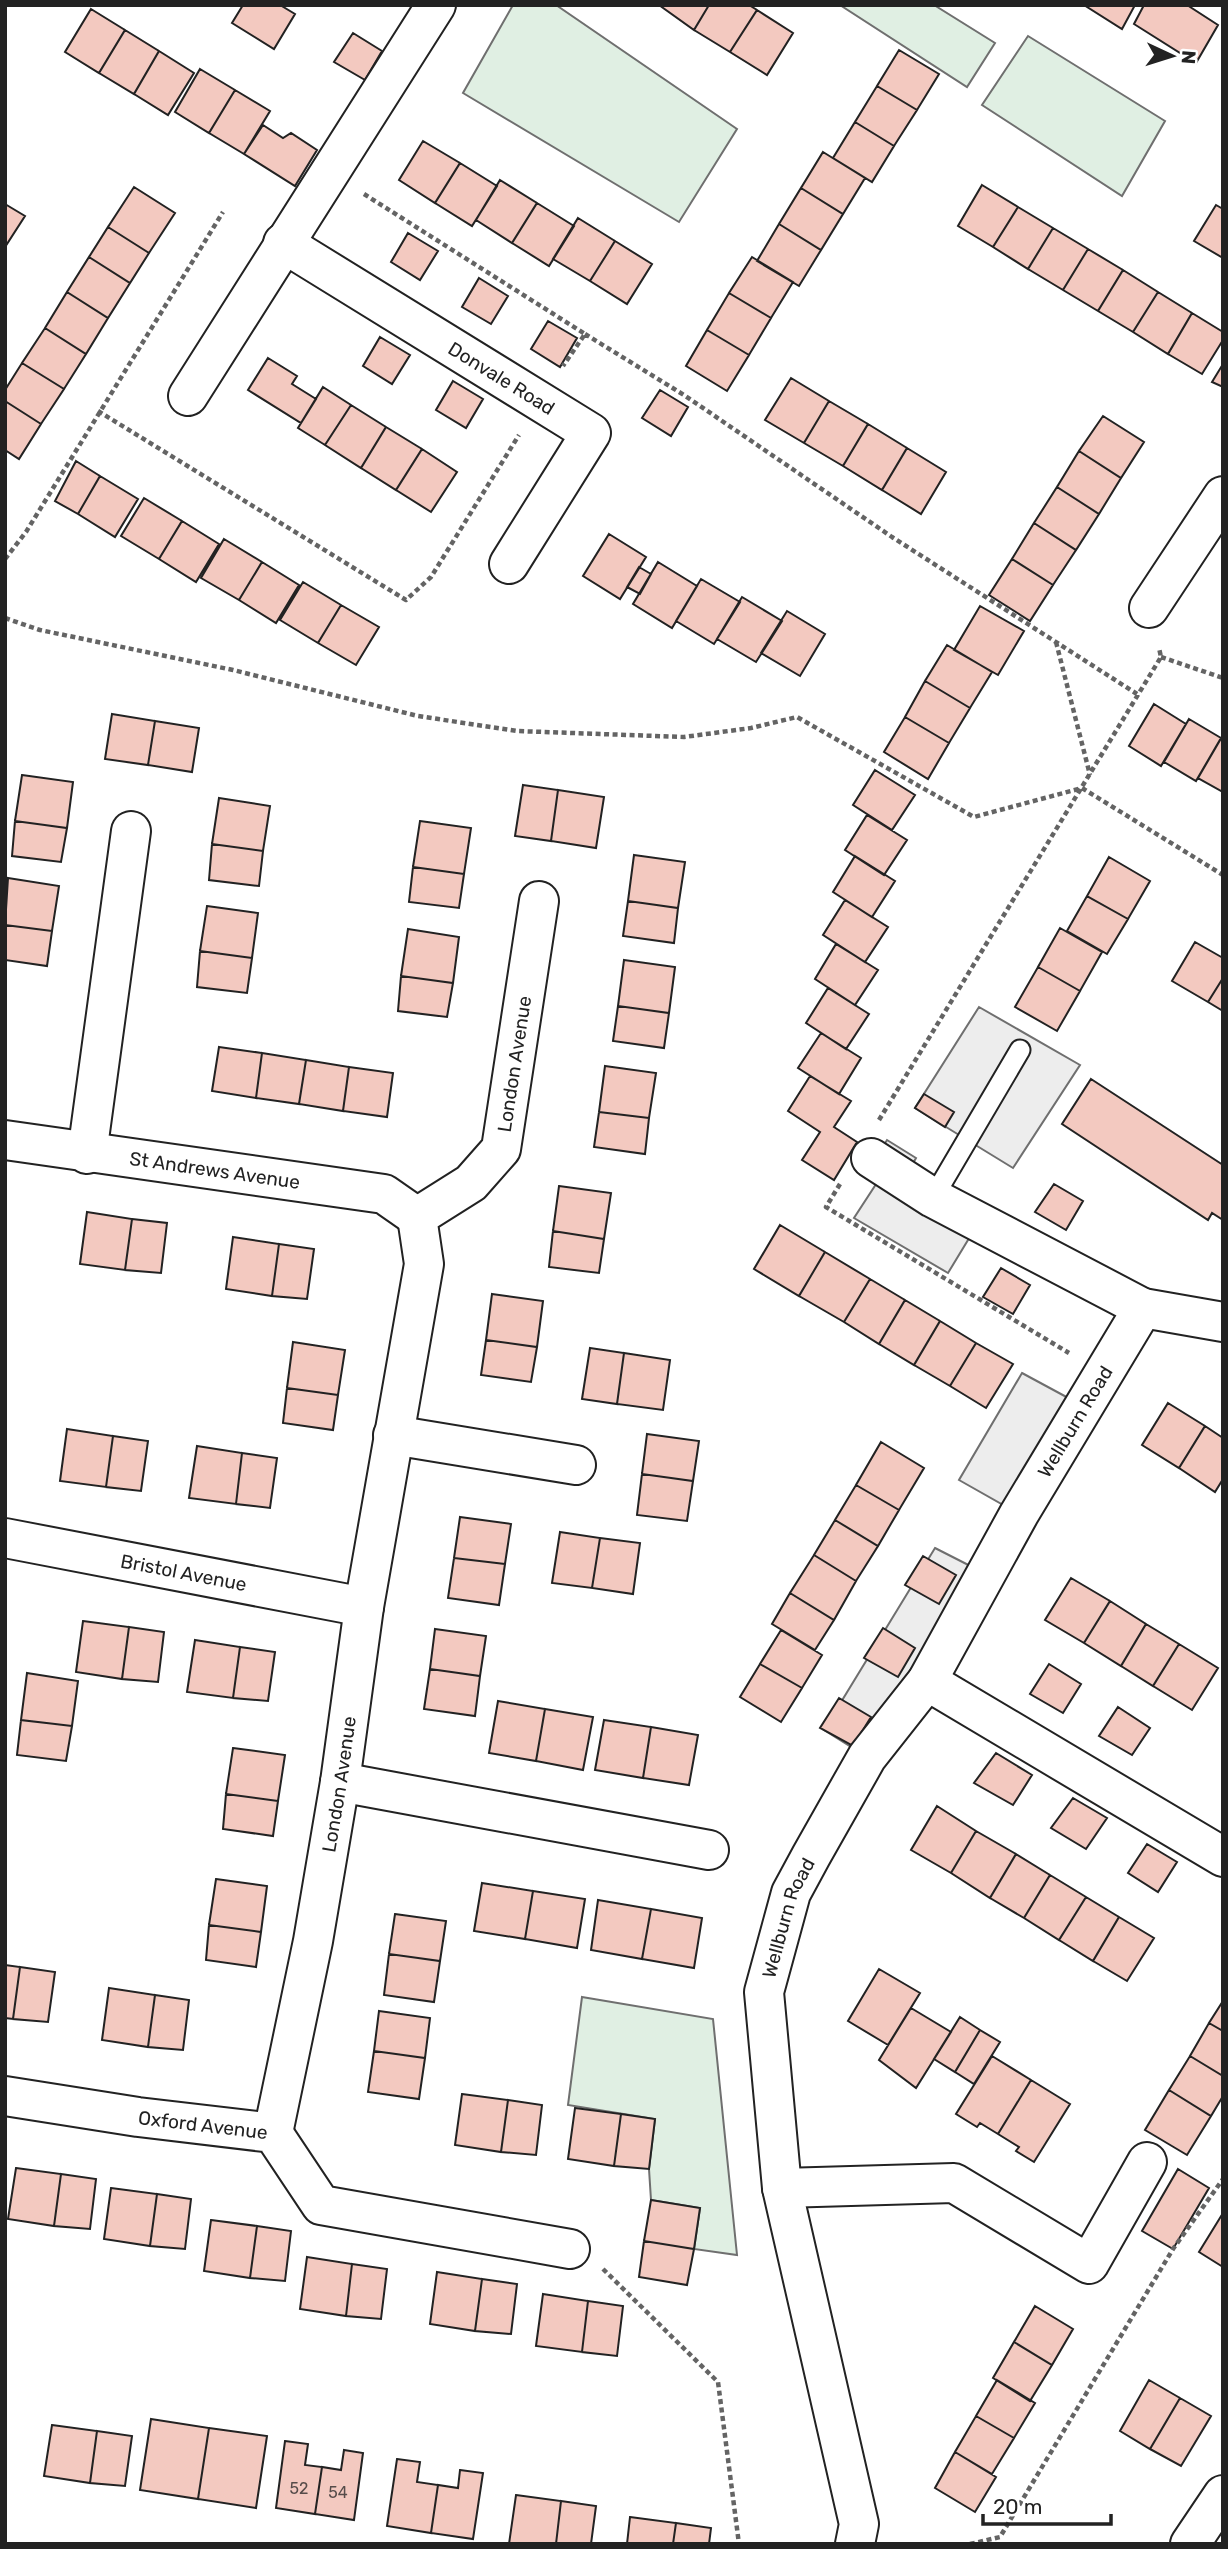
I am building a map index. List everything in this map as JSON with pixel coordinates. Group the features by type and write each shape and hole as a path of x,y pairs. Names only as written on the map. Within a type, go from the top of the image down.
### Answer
{"street":[{"path":"188,396 436,5"},
{"name":"Donvale Road","path":"283,243 591,433 509,564"},
{"path":"1149,608 1223,496"},
{"path":"87,1154 131,831"},
{"name":"London Avenue","path":"273,2133 313,1941 340,1782 364,1607 424,1264 417,1217 471,1183 501,1149 539,901"},
{"name":"St Andrews Avenue","path":"5,1140 87,1154 384,1194 417,1217"},
{"path":"871,1157 933,1198 1143,1308 1223,1322"},
{"name":"Wellburn Road","path":"855,2544 859,2524 782,2188 764,1992 791,1893 867,1757 928,1681 1019,1514 1143,1308"},
{"path":"393,1435 576,1465"},
{"name":"Bristol Avenue","path":"5,1538 364,1607"},
{"path":"928,1681 1223,1857"},
{"path":"340,1782 709,1850"},
{"name":"Oxford Avenue","path":"5,2096 138,2117 273,2133 321,2205 570,2249"},
{"path":"782,2188 954,2183 1089,2264 1147,2162"},
{"path":"1190,2544 1223,2495"}],"lane":[{"path":"933,1198 1020,1050"}],"path":[{"path":"329,172 684,395 892,537 1137,694"},
{"path":"5,559 26,532 98,411 223,212"},
{"path":"98,411 405,600 432,578 540,401 585,334"},
{"path":"5,618 40,630 233,670 418,716 517,731 684,737 751,728 797,717 974,817 1082,788 1161,657 1149,608"},
{"path":"1055,641 1090,775"},
{"path":"1161,657 1223,678"},
{"path":"1082,788 1223,875"},
{"path":"970,2544 1000,2537 1173,2249 1223,2179"},
{"path":"570,2249 597,2263 718,2382 739,2544"}],"green space":[{"path":"513,5 556,5 737,129 679,222 463,93"},
{"path":"840,5 934,5 995,43 967,87"},
{"path":"1028,36 1165,121 1122,196 982,105"},
{"path":"582,1997 713,2019 737,2255 694,2249 700,2208 651,2200 649,2169 655,2119 568,2105"}],"shaded area":[{"path":"979,1007 1080,1065 1013,1168 915,1108"},
{"path":"887,1140 916,1158 898,1189 971,1235 948,1273 854,1218 880,1178 868,1170"},
{"path":"1022,1373 1085,1407 1019,1514 959,1480"},
{"path":"935,1548 988,1575 867,1757 824,1730"}],"building":[{"path":"243,5 280,5 295,14 274,49 232,23"},
{"path":"659,5 709,5 694,30"},
{"path":"709,5 749,5 757,10 730,52 694,30"},
{"path":"1084,5 1135,5 1122,29"},
{"path":"1144,5 1187,5 1218,25 1196,63 1134,24"},
{"path":"91,9 125,30 99,73 65,52"},
{"path":"757,10 793,33 767,75 730,52"},
{"path":"125,30 159,51 134,94 99,73"},
{"path":"353,33 382,51 365,80 334,62"},
{"path":"899,50 939,74 917,110 877,86"},
{"path":"159,51 194,73 168,115 134,94"},
{"path":"200,69 235,90 209,133 175,112"},
{"path":"877,86 917,110 894,146 855,122"},
{"path":"235,90 270,111 244,154 209,133"},
{"path":"855,122 894,146 872,182 833,158"},
{"path":"263,125 283,138 291,133 317,150 295,186 244,154"},
{"path":"423,141 460,163 435,203 399,180"},
{"path":"823,152 865,178 843,214 801,188"},
{"path":"460,163 497,186 472,226 435,203"},
{"path":"500,180 537,203 512,243 476,220"},
{"path":"982,185 1018,207 993,247 958,226"},
{"path":"134,187 175,213 149,253 108,227"},
{"path":"801,188 843,214 821,250 779,224"},
{"path":"537,203 574,226 549,266 512,243"},
{"path":"5,204 25,216 5,247"},
{"path":"1216,205 1223,209 1223,258 1194,241"},
{"path":"1018,207 1053,228 1028,269 993,247"},
{"path":"578,218 615,241 590,281 553,259"},
{"path":"779,224 821,250 799,286 757,261"},
{"path":"108,227 149,253 130,283 89,257"},
{"path":"1053,228 1088,249 1063,290 1028,269"},
{"path":"408,233 438,251 420,280 391,262"},
{"path":"615,241 652,264 627,304 590,281"},
{"path":"1088,249 1123,270 1098,311 1063,290"},
{"path":"89,257 130,283 108,318 67,292"},
{"path":"752,257 793,282 771,318 729,293"},
{"path":"1123,270 1158,292 1133,332 1098,311"},
{"path":"479,278 508,296 491,324 462,307"},
{"path":"67,292 108,318 86,354 45,328"},
{"path":"1158,292 1192,313 1168,354 1133,332"},
{"path":"729,293 771,318 749,355 707,330"},
{"path":"1192,313 1223,332 1223,340 1202,374 1168,354"},
{"path":"548,321 577,338 560,367 531,349"},
{"path":"45,328 86,354 64,389 22,363"},
{"path":"707,330 749,355 727,391 686,366"},
{"path":"380,337 410,355 392,384 363,366"},
{"path":"268,358 297,376 292,384 316,399 301,423 248,390"},
{"path":"22,363 64,389 41,424 5,401 5,390"},
{"path":"1223,364 1223,387 1212,382"},
{"path":"791,378 829,401 804,443 765,420"},
{"path":"453,381 483,399 466,428 436,410"},
{"path":"323,387 351,405 325,445 298,428"},
{"path":"660,390 688,407 671,436 642,418"},
{"path":"5,401 41,424 19,459 5,450"},
{"path":"829,401 868,424 843,466 804,443"},
{"path":"351,405 386,427 361,468 325,445"},
{"path":"1103,416 1144,442 1121,478 1079,451"},
{"path":"868,424 907,448 882,490 843,466"},
{"path":"386,427 422,449 396,490 361,468"},
{"path":"907,448 946,472 921,514 882,490"},
{"path":"422,449 457,472 431,512 396,490"},
{"path":"1079,451 1121,478 1099,514 1057,487"},
{"path":"76,461 100,476 78,514 55,501"},
{"path":"100,476 138,499 115,537 78,514"},
{"path":"1057,487 1099,514 1076,550 1034,523"},
{"path":"144,498 182,521 159,559 121,536"},
{"path":"182,521 219,544 196,582 159,559"},
{"path":"1034,523 1076,550 1053,585 1012,559"},
{"path":"609,534 646,557 620,599 583,576"},
{"path":"224,539 262,562 239,600 201,578"},
{"path":"1012,559 1053,585 1030,621 989,595"},
{"path":"262,562 299,585 276,623 239,600"},
{"path":"658,562 697,586 672,628 633,604"},
{"path":"639,567 651,574 640,594 627,587"},
{"path":"701,579 740,602 714,644 676,621"},
{"path":"303,582 341,605 318,643 280,620"},
{"path":"742,597 782,621 756,662 717,639"},
{"path":"341,605 379,627 356,665 318,643"},
{"path":"980,606 1024,631 998,675 954,650"},
{"path":"787,611 825,634 800,676 761,653"},
{"path":"947,645 992,672 970,708 925,681"},
{"path":"925,681 970,708 949,743 905,717"},
{"path":"1154,704 1186,724 1161,766 1129,746"},
{"path":"112,714 155,721 148,765 105,759"},
{"path":"905,717 949,743 928,779 884,752"},
{"path":"1189,719 1221,738 1196,781 1164,762"},
{"path":"155,721 199,728 192,772 148,765"},
{"path":"1223,735 1223,792 1198,778"},
{"path":"875,770 915,795 892,830 853,805"},
{"path":"22,775 73,782 67,828 15,821"},
{"path":"523,785 558,790 551,841 515,836"},
{"path":"558,790 604,797 596,848 551,841"},
{"path":"219,798 270,806 263,851 212,844"},
{"path":"867,815 907,840 884,875 845,850"},
{"path":"15,821 67,828 61,862 12,856"},
{"path":"420,821 471,828 464,874 413,867"},
{"path":"212,844 263,851 259,886 209,880"},
{"path":"634,855 685,862 678,908 628,901"},
{"path":"855,856 895,881 872,917 833,892"},
{"path":"1109,857 1150,881 1128,919 1087,896"},
{"path":"413,867 464,874 459,908 409,902"},
{"path":"8,878 59,886 52,931 5,925"},
{"path":"1087,896 1128,919 1107,954 1067,931"},
{"path":"845,900 888,927 865,962 823,935"},
{"path":"628,901 678,908 674,943 623,936"},
{"path":"207,906 258,913 252,958 200,951"},
{"path":"5,925 52,931 47,966 5,960"},
{"path":"1060,928 1102,952 1080,991 1038,967"},
{"path":"408,929 459,937 453,983 401,976"},
{"path":"1195,942 1223,958 1223,978 1208,1002 1172,981"},
{"path":"836,944 878,970 855,1005 815,979"},
{"path":"200,951 252,958 247,993 197,987"},
{"path":"624,960 675,967 669,1013 618,1006"},
{"path":"1038,967 1080,991 1057,1031 1015,1007"},
{"path":"401,976 453,983 447,1017 398,1011"},
{"path":"1223,978 1223,1011 1208,1002"},
{"path":"828,988 869,1014 846,1049 806,1023"},
{"path":"618,1006 669,1013 664,1048 613,1041"},
{"path":"821,1033 861,1058 839,1094 798,1068"},
{"path":"219,1047 262,1053 256,1098 212,1091"},
{"path":"262,1053 306,1060 299,1104 256,1098"},
{"path":"306,1060 349,1067 343,1111 299,1104"},
{"path":"605,1066 656,1073 649,1118 599,1112"},
{"path":"349,1067 393,1073 387,1117 343,1111"},
{"path":"810,1076 851,1101 834,1127 857,1142 834,1180 802,1160 820,1132 788,1111"},
{"path":"1091,1079 1223,1165 1223,1220 1212,1213 1208,1220 1062,1124"},
{"path":"924,1094 954,1112 945,1127 915,1108"},
{"path":"599,1112 649,1118 645,1154 594,1147"},
{"path":"1054,1184 1083,1201 1066,1230 1035,1212"},
{"path":"559,1186 611,1193 604,1239 553,1231"},
{"path":"87,1212 132,1219 125,1270 80,1264"},
{"path":"132,1219 167,1223 161,1273 125,1270"},
{"path":"780,1225 825,1252 799,1296 754,1269"},
{"path":"553,1231 604,1239 599,1273 549,1267"},
{"path":"233,1237 279,1244 272,1296 226,1289"},
{"path":"279,1244 314,1249 307,1299 272,1296"},
{"path":"825,1252 870,1279 844,1322 799,1296"},
{"path":"1001,1268 1030,1285 1013,1314 983,1297"},
{"path":"870,1279 905,1300 879,1344 844,1322"},
{"path":"492,1294 543,1301 537,1347 486,1340"},
{"path":"905,1300 940,1321 914,1365 879,1344"},
{"path":"940,1321 976,1343 950,1386 914,1365"},
{"path":"486,1340 537,1347 531,1382 481,1375"},
{"path":"293,1342 345,1350 338,1395 287,1388"},
{"path":"976,1343 1013,1364 986,1408 950,1386"},
{"path":"590,1348 624,1353 617,1404 582,1399"},
{"path":"624,1353 670,1360 663,1410 617,1404"},
{"path":"287,1388 338,1395 333,1430 283,1423"},
{"path":"1168,1403 1205,1426 1179,1468 1142,1445"},
{"path":"1205,1426 1223,1438 1223,1479 1215,1492 1179,1468"},
{"path":"67,1429 113,1436 106,1487 60,1481"},
{"path":"647,1434 699,1441 693,1481 642,1474"},
{"path":"113,1436 148,1441 141,1491 106,1487"},
{"path":"881,1442 924,1468 899,1510 856,1485"},
{"path":"197,1446 242,1453 236,1504 189,1498"},
{"path":"242,1453 277,1458 270,1508 236,1504"},
{"path":"642,1474 693,1481 687,1521 637,1515"},
{"path":"856,1485 899,1510 878,1546 835,1520"},
{"path":"460,1517 511,1524 505,1564 454,1558"},
{"path":"835,1520 878,1546 856,1581 814,1555"},
{"path":"560,1532 600,1538 592,1588 552,1583"},
{"path":"600,1538 640,1543 633,1594 592,1588"},
{"path":"814,1555 856,1581 834,1620 790,1593"},
{"path":"923,1556 956,1575 939,1604 905,1585"},
{"path":"454,1558 505,1564 499,1605 448,1598"},
{"path":"1071,1578 1110,1601 1084,1643 1045,1620"},
{"path":"790,1593 834,1620 815,1650 772,1624"},
{"path":"1110,1601 1146,1624 1121,1666 1084,1643"},
{"path":"83,1621 129,1627 122,1679 76,1672"},
{"path":"1146,1624 1179,1644 1153,1686 1121,1666"},
{"path":"129,1627 164,1632 158,1682 122,1679"},
{"path":"883,1628 915,1648 898,1677 864,1658"},
{"path":"435,1629 486,1636 480,1676 430,1669"},
{"path":"781,1630 822,1655 802,1688 760,1664"},
{"path":"195,1640 240,1647 233,1698 187,1692"},
{"path":"1179,1644 1218,1668 1192,1710 1153,1686"},
{"path":"240,1647 275,1652 268,1701 233,1698"},
{"path":"760,1664 802,1688 781,1722 740,1697"},
{"path":"1049,1664 1081,1684 1063,1713 1030,1694"},
{"path":"430,1669 480,1676 475,1716 424,1709"},
{"path":"27,1673 78,1681 72,1726 21,1720"},
{"path":"839,1698 871,1717 853,1746 820,1728"},
{"path":"498,1701 545,1709 536,1761 489,1753"},
{"path":"1118,1707 1150,1728 1132,1755 1099,1736"},
{"path":"545,1709 593,1717 583,1770 536,1761"},
{"path":"21,1720 72,1726 66,1761 17,1755"},
{"path":"604,1720 651,1727 643,1778 595,1770"},
{"path":"651,1727 698,1735 689,1785 643,1778"},
{"path":"233,1748 285,1755 278,1801 226,1794"},
{"path":"996,1753 1032,1775 1013,1805 974,1783"},
{"path":"226,1794 278,1801 273,1836 223,1829"},
{"path":"1073,1798 1107,1818 1086,1849 1051,1828"},
{"path":"937,1806 976,1831 951,1873 911,1850"},
{"path":"976,1831 1016,1854 990,1898 951,1873"},
{"path":"1147,1844 1177,1862 1158,1892 1128,1873"},
{"path":"1016,1854 1050,1875 1024,1918 990,1898"},
{"path":"1050,1875 1086,1897 1059,1940 1024,1918"},
{"path":"216,1879 267,1886 261,1932 209,1925"},
{"path":"482,1883 533,1891 525,1939 474,1931"},
{"path":"533,1891 585,1899 577,1948 525,1939"},
{"path":"1086,1897 1119,1917 1093,1961 1059,1940"},
{"path":"598,1900 651,1909 642,1959 591,1950"},
{"path":"651,1909 702,1918 694,1968 642,1959"},
{"path":"395,1914 446,1921 440,1961 389,1954"},
{"path":"1119,1917 1154,1938 1127,1981 1093,1961"},
{"path":"209,1925 261,1932 256,1967 206,1960"},
{"path":"389,1954 440,1961 434,2002 384,1995"},
{"path":"5,1965 20,1967 13,2019 5,2018"},
{"path":"20,1967 55,1972 48,2022 13,2019"},
{"path":"879,1969 920,1993 888,2045 848,2021"},
{"path":"109,1988 155,1995 148,2047 102,2040"},
{"path":"155,1995 189,2000 183,2050 148,2047"},
{"path":"1223,2001 1223,2031 1209,2023"},
{"path":"911,2008 951,2032 916,2088 879,2060"},
{"path":"379,2011 430,2018 425,2058 374,2051"},
{"path":"960,2017 980,2030 955,2072 934,2059"},
{"path":"1209,2023 1223,2031 1223,2076 1190,2056"},
{"path":"980,2030 1000,2042 974,2084 955,2072"},
{"path":"374,2051 425,2058 419,2099 368,2092"},
{"path":"992,2056 1031,2080 998,2134 980,2123 977,2127 956,2114"},
{"path":"1190,2056 1223,2076 1223,2096 1211,2116 1169,2090"},
{"path":"1031,2080 1070,2104 1034,2162 1016,2151 1019,2147 998,2134"},
{"path":"1169,2090 1211,2116 1187,2155 1145,2130"},
{"path":"462,2094 508,2100 501,2152 455,2145"},
{"path":"508,2100 542,2105 536,2155 501,2152"},
{"path":"575,2108 621,2114 614,2166 568,2159"},
{"path":"621,2114 655,2119 649,2169 614,2166"},
{"path":"16,2168 61,2174 54,2226 8,2219"},
{"path":"1178,2169 1209,2188 1173,2249 1142,2231"},
{"path":"61,2174 96,2179 90,2229 54,2226"},
{"path":"111,2188 157,2194 150,2246 104,2239"},
{"path":"157,2194 191,2199 185,2249 150,2246"},
{"path":"651,2200 700,2208 694,2249 644,2241"},
{"path":"1223,2213 1223,2267 1199,2252"},
{"path":"211,2220 257,2226 250,2278 204,2271"},
{"path":"257,2226 291,2231 285,2281 250,2278"},
{"path":"644,2241 694,2249 687,2285 639,2277"},
{"path":"307,2257 352,2264 346,2316 300,2309"},
{"path":"352,2264 387,2269 381,2319 346,2316"},
{"path":"437,2272 482,2279 475,2331 430,2324"},
{"path":"482,2279 517,2284 511,2334 475,2331"},
{"path":"543,2294 588,2301 582,2352 536,2346"},
{"path":"588,2301 623,2306 617,2356 582,2352"},
{"path":"1035,2306 1073,2329 1052,2365 1014,2342"},
{"path":"1014,2342 1052,2365 1030,2401 993,2378"},
{"path":"997,2380 1035,2403 1014,2438 976,2416"},
{"path":"1149,2380 1180,2398 1150,2449 1120,2431"},
{"path":"1180,2398 1211,2416 1181,2466 1150,2449"},
{"path":"976,2416 1014,2438 992,2474 955,2452"},
{"path":"151,2419 209,2428 198,2499 140,2490"},
{"path":"52,2425 97,2431 90,2483 44,2476"},
{"path":"209,2428 267,2436 256,2508 198,2499"},
{"path":"97,2431 132,2436 125,2486 90,2483"},
{"path":"285,2441 308,2444 305,2465 322,2467 315,2514 276,2508"},
{"path":"344,2450 363,2453 354,2520 315,2514 322,2467 341,2470"},
{"path":"955,2452 996,2477 975,2512 935,2488"},
{"path":"397,2459 420,2462 417,2482 438,2485 431,2533 387,2526"},
{"path":"460,2470 483,2473 473,2539 431,2533 438,2485 458,2488"},
{"path":"516,2495 561,2501 556,2544 509,2544"},
{"path":"561,2501 596,2506 591,2544 556,2544"},
{"path":"630,2517 676,2523 673,2544 627,2544"},
{"path":"676,2523 711,2528 709,2544 673,2544"}]}
